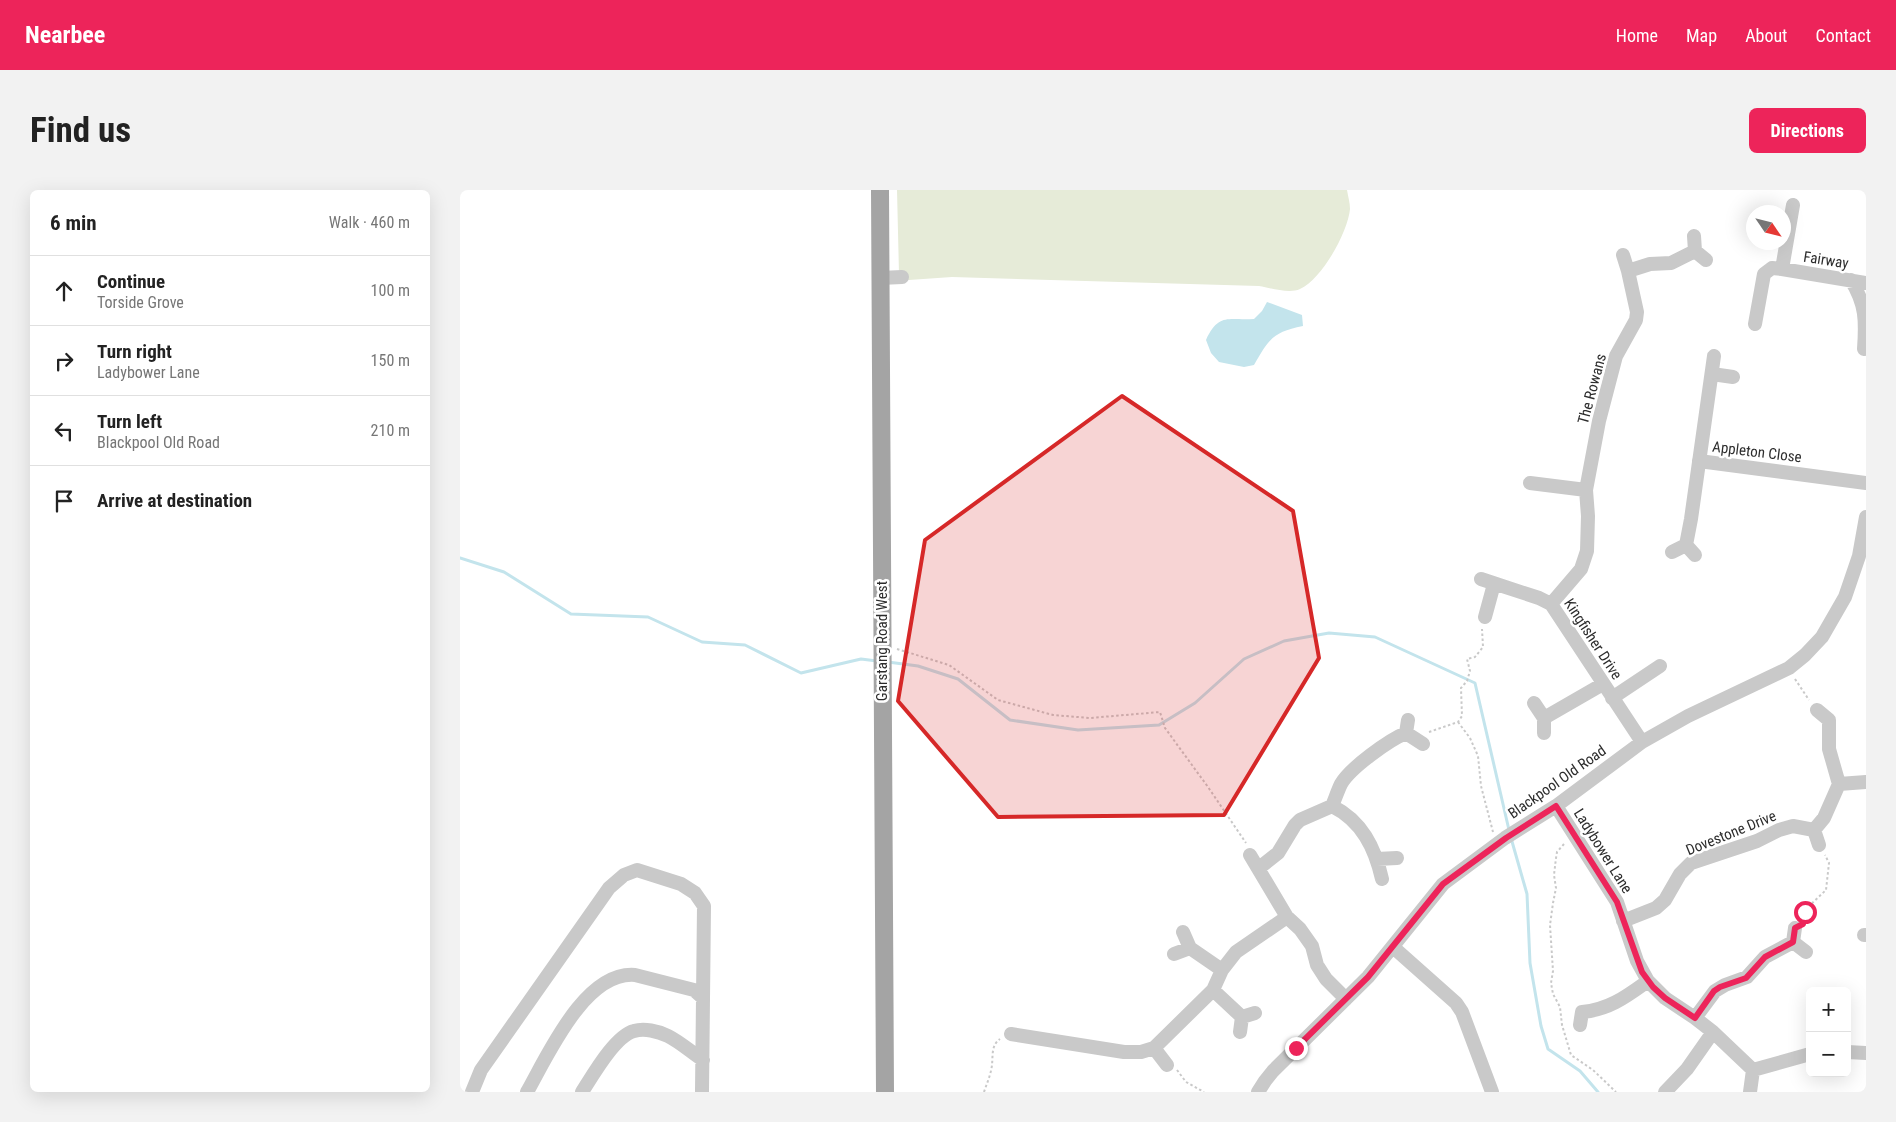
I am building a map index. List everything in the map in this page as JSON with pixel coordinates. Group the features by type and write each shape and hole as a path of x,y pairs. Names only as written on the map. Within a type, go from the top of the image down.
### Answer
{"main road":[{"name":"Garstang Road West","path":"880,190 885,1092"}],"street":[{"name":"Fairway","path":"1782,269 1793,205"},
{"path":"1628,271 1650,264 1671,263 1700,255 1694,236"},
{"name":"The Rowans","path":"1552,604 1581,569 1587,551 1588,516 1586,490 1600,421 1616,356 1636,320 1637,312 1623,255"},
{"name":"Fairway","path":"1755,324 1764,274 1772,268 1866,283"},
{"path":"880,278 902,278"},
{"path":"1851,280 1862,296 1865,308 1864,349"},
{"path":"1699,461 1714,356"},
{"path":"1712,374 1733,377"},
{"name":"Appleton Close","path":"1672,552 1690,550 1699,461 1866,483"},
{"path":"1530,483 1586,490"},
{"name":"Blackpool Old Road","path":"1258,1092 1273,1071 1368,977 1443,884 1507,837 1556,806 1642,742 1688,716 1789,668 1822,637 1845,597 1859,556 1866,517"},
{"name":"Kingfisher Drive","path":"1481,579 1552,604 1642,742"},
{"path":"1485,617 1494,584"},
{"path":"1612,698 1660,666"},
{"path":"1544,718 1603,684"},
{"path":"1534,703 1544,718 1544,733"},
{"path":"1817,710 1834,717 1828,749 1840,784 1824,818 1814,830 1819,845"},
{"path":"1259,868 1278,853 1300,820 1332,806 1342,783 1362,762 1396,737 1413,734"},
{"path":"1840,784 1866,782"},
{"path":"1332,806 1342,811 1358,824 1377,859 1382,879"},
{"name":"Ladybower Lane","path":"1556,806 1617,902 1637,961 1648,981 1665,998 1713,1032 1753,1070"},
{"name":"Dovestone Drive","path":"1623,921 1656,908 1665,900 1680,874 1691,863 1757,841 1779,830 1793,826 1814,830"},
{"path":"1250,855 1287,917 1300,929 1312,946 1317,965 1326,979 1346,999"},
{"path":"1377,859 1396,858"},
{"path":"472,1092 481,1070 609,888 624,875 637,870 689,888 700,898 704,906 702,1092"},
{"path":"1011,1034 1124,1052 1141,1052 1154,1048 1212,990 1222,970 1236,952 1287,917"},
{"path":"1793,942 1795,928"},
{"path":"1183,932 1190,948 1222,970"},
{"path":"1793,942 1806,952"},
{"path":"1695,1018 1714,991 1746,978 1765,957 1793,942"},
{"path":"1393,947 1456,1003 1462,1012 1491,1087 1478,1092"},
{"path":"1174,954 1190,948"},
{"path":"528,1092 574,1011 607,981 626,974 635,975 694,990 703,998"},
{"path":"1580,1013 1609,1007 1648,981"},
{"path":"1212,990 1248,1015 1240,1032"},
{"path":"582,1092 603,1059 626,1034 634,1030 648,1030 665,1034 703,1060"},
{"path":"1665,1092 1687,1069 1713,1032"},
{"path":"1085,1046 1092,1033"},
{"path":"1154,1048 1166,1063"},
{"path":"1851,1052 1866,1053"},
{"path":"1750,1092 1753,1070 1806,1055"}],"path":[{"path":"1413,734 1427,733 1458,722 1462,716 1461,688 1467,681 1470,671 1467,659 1475,657 1483,647 1481,632 1485,617"},
{"path":"883,649 949,666 998,700 1053,715 1090,718 1160,712 1165,728 1250,849 1250,855"},
{"path":"1789,668 1805,696 1817,710"},
{"path":"1458,722 1470,738 1478,756 1480,786 1494,835 1507,837"},
{"path":"1573,834 1557,852 1556,858 1554,874 1556,888 1550,925 1553,971 1551,983 1553,994 1560,1007 1562,1025 1571,1055 1593,1070 1616,1092"},
{"path":"1795,928 1803,924 1807,908 1826,890 1828,863 1819,845"},
{"path":"984,1092 996,1041 1003,1036 1011,1034"},
{"path":"1166,1063 1174,1065 1186,1082 1204,1092"}],"highlighted area":[{"path":"1122,396 1293,511 1319,658 1224,815 998,817 898,701 925,540"}],"green space":[{"path":"897,190 1347,190 1350,209 1339,242 1325,265 1308,284 1300,289 1291,291 1259,286 952,277 909,280 899,274"}],"water":[{"path":"1267,302 1302,315 1303,326 1278,334 1268,343 1254,365 1244,367 1219,362 1211,353 1206,340 1215,325 1231,319 1254,319"}],"waterway":[{"path":"460,558 504,572 571,614 648,617 702,642 745,645 801,673 861,659 877,661"},
{"path":"888,662 918,666 958,679 1010,720 1078,730 1159,725 1195,703 1244,659 1284,641 1329,633 1375,637 1475,683 1509,830"},
{"path":"1511,838 1527,894 1530,963 1541,1026 1548,1049 1580,1071 1598,1092"}],"route":[{"path":"1296,1048 1368,977 1443,884 1506,838 1556,806 1617,902 1642,972 1653,987 1665,998 1695,1018 1714,991 1746,978 1765,957 1793,942 1795,928 1803,924 1805,912"}]}
